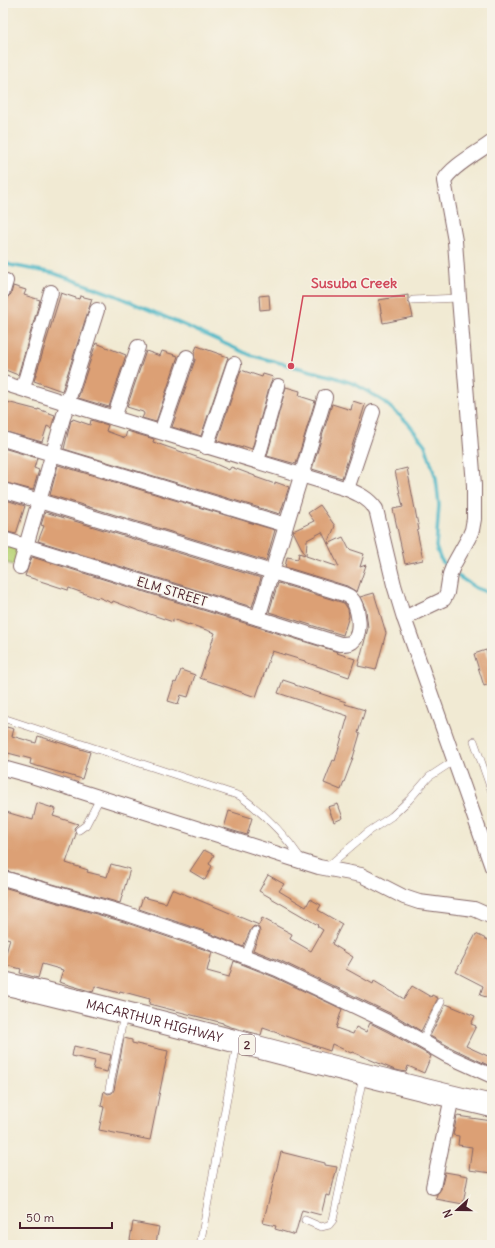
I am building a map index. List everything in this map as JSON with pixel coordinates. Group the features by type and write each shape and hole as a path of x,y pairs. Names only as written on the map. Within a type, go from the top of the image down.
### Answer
{"highway":[{"name":"MACARTHUR HIGHWAY","path":"3,983 125,1012 364,1075 492,1106"}],"street":[{"path":"404,618 444,599 447,593 450,574 454,564 470,537 474,520 474,486 455,241 444,181 446,176 454,169 492,142"},
{"path":"23,388 51,292"},
{"path":"20,567 40,502 67,404 97,310"},
{"path":"114,418 138,347"},
{"path":"161,432 187,357"},
{"path":"206,447 234,364"},
{"path":"3,383 23,388 67,404 206,447 347,489 371,502 376,509 394,585 404,618 492,867"},
{"path":"257,461 278,386"},
{"path":"258,618 325,397"},
{"path":"347,489 372,412"},
{"path":"3,439 286,525"},
{"path":"3,490 272,572"},
{"name":"ELM STREET","path":"3,539 340,644 348,644 356,638 360,626 356,609 350,597 272,572"},
{"path":"3,768 326,869 361,875 404,897 419,902 474,909 492,917"},
{"path":"3,878 127,914 201,939 245,956 277,969 392,1024 448,1056 492,1076"},
{"path":"433,1187 452,1097"}],"lane":[{"path":"413,300 459,298"},
{"path":"3,718 240,796 282,833 304,862"},
{"path":"474,740 492,792"},
{"path":"326,869 368,832 392,816 430,777 454,760"},
{"path":"79,830 86,825 100,798"},
{"path":"245,956 255,931"},
{"path":"422,1041 441,1002"},
{"path":"109,1089 125,1012"},
{"path":"200,1245 238,1042"},
{"path":"305,1220 321,1228 329,1225 333,1220 364,1075"}],"green space":[{"path":"3,543 22,548 17,566 3,562"}],"building":[{"path":"13,286 26,290 24,295 40,300 18,375 3,369 3,309 7,298 11,294"},
{"path":"61,293 79,299 80,296 92,299 62,391 34,381"},
{"path":"269,295 270,309 260,310 259,296"},
{"path":"408,295 408,301 413,317 383,323 379,300"},
{"path":"96,343 126,355 109,407 78,398"},
{"path":"197,346 228,357 201,436 172,427 195,360 194,353"},
{"path":"146,351 160,356 162,351 178,356 156,422 142,418 144,414 143,412 127,407"},
{"path":"241,370 262,377 263,374 273,377 252,449 217,441"},
{"path":"286,387 300,391 299,396 315,401 296,464 267,456"},
{"path":"3,401 38,409 55,415 51,428 47,426 42,442 3,431"},
{"path":"353,401 365,405 342,478 312,469 332,404 351,410"},
{"path":"73,419 90,425 91,420 108,425 106,431 125,438 127,431 154,439 153,442 211,462 229,470 231,467 275,484 275,482 289,487 280,514 64,449 71,420 72,421"},
{"path":"3,448 37,458 34,468 39,470 33,490 3,482"},
{"path":"58,465 275,530 266,561 50,495"},
{"path":"407,468 423,560 405,564 393,509 403,507 395,471"},
{"path":"3,499 25,506 16,534 3,531"},
{"path":"320,505 335,526 328,544 343,537 349,549 364,554 360,567 366,565 357,592 347,586 285,567 287,557 298,559 299,553 305,555 293,531 314,521 308,513","holes":["322,532 339,567 306,556 307,540"]},
{"path":"45,512 261,578 252,607 38,541 44,526 41,525"},
{"path":"32,557 338,652 337,653 355,659 349,677 272,651 256,697 200,678 215,633 173,619 173,622 113,601 112,603 69,588 68,590 25,576"},
{"path":"278,583 344,603 348,609 349,616 343,635 269,612"},
{"path":"374,593 386,633 376,670 358,666 368,628 366,610 360,597"},
{"path":"486,650 492,670 492,683 484,686 474,654"},
{"path":"181,670 195,675 188,697 181,695 178,704 168,701 174,682 176,683"},
{"path":"283,680 346,702 345,704 365,710 352,761 341,790 324,783 333,760 335,761 348,716 278,693"},
{"path":"3,726 14,729 12,736 36,743 38,736 90,752 82,779 30,764 31,759 8,753 6,760 3,759"},
{"path":"37,803 56,809 53,816 78,824 74,828 76,834 66,863 88,870 87,872 107,877 111,864 130,869 120,903 3,870 3,822 6,812 33,820"},
{"path":"338,804 343,818 334,822 328,807"},
{"path":"229,811 252,818 247,835 224,828"},
{"path":"204,850 214,855 209,864 212,866 205,880 190,871"},
{"path":"268,875 284,884 279,891 306,907 310,899 321,905 318,910 342,924 332,944 353,957 346,969 373,984 374,981 404,999 412,986 431,997 432,995 438,998 421,1031 396,1016 281,961 253,950 260,932 259,928 257,927 254,926 251,929 243,947 204,931 139,909 143,897 166,903 172,889 259,925 262,918 292,934 290,939 311,951 323,930 317,926 318,925 259,891"},
{"path":"3,887 124,922 212,952 207,971 229,977 234,961 274,977 342,1009 336,1028 353,1034 356,1027 366,1032 370,1023 431,1056 424,1073 408,1066 406,1072 395,1070 332,1044 330,1051 263,1028 261,1035 231,1027 223,1023 149,1004 150,999 120,991 119,993 95,986 93,992 59,982 63,970 42,964 38,978 20,973 21,969 3,964 10,939 3,937"},
{"path":"476,934 492,942 492,999 480,995 483,986 456,972"},
{"path":"446,1004 475,1016 471,1024 476,1026 466,1046 492,1058 492,1067 430,1036"},
{"path":"124,1038 132,1040 132,1043 168,1051 150,1140 99,1130 104,1107 101,1106 104,1091 108,1094 112,1093 114,1090"},
{"path":"74,1046 111,1055 107,1072 93,1069 95,1061 72,1056"},
{"path":"457,1116 492,1121 492,1173 469,1170 472,1147 458,1145 459,1136 453,1135"},
{"path":"281,1152 337,1167 330,1196 326,1195 321,1215 302,1210 295,1235 275,1229 276,1226 263,1223"},
{"path":"445,1172 468,1176 463,1204 436,1199 437,1194 441,1189"},
{"path":"133,1222 159,1227 156,1243 141,1240 140,1242 130,1240"}],"waterway":[{"path":"3,261 10,265 53,273 117,296 250,355 355,384 383,401 407,422 425,445 436,478 439,505 436,547 440,558 446,566"},
{"path":"458,576 476,588 492,594"}],"place":[{"name":"Susuba Creek","path":"291,366"}]}
